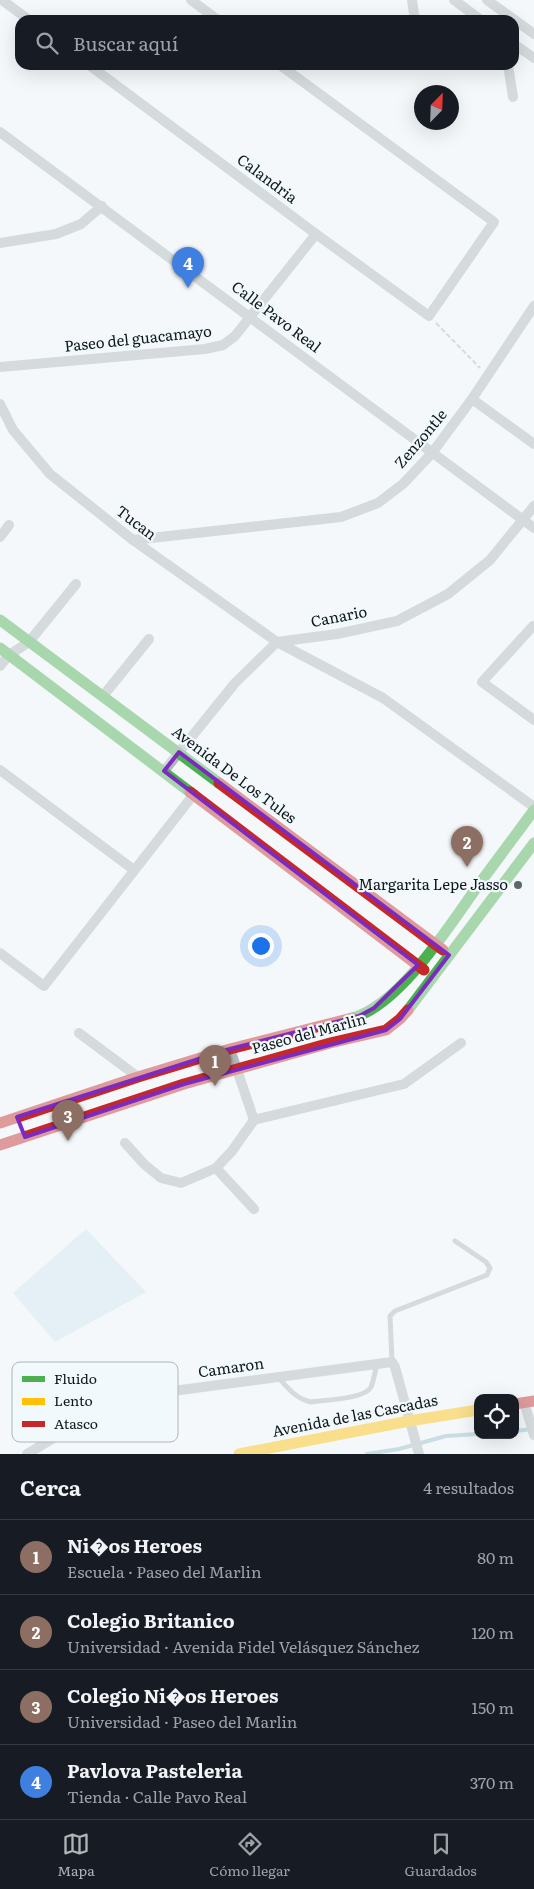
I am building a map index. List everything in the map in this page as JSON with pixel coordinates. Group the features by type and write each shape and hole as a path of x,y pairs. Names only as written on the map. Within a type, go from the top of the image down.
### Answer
{"street":[{"path":"2,0 22,15"},
{"path":"191,0 211,15"},
{"path":"412,0 414,15"},
{"path":"454,0 474,15"},
{"path":"488,0 508,15"},
{"path":"519,23 534,34"},
{"path":"519,48 534,58"},
{"name":"Calandria","path":"96,70 429,316"},
{"path":"287,70 494,222 429,316"},
{"path":"509,70 513,97"},
{"name":"Calle Pavo Real","path":"0,132 534,528"},
{"path":"0,243 56,234 81,224 102,206"},
{"name":"Paseo del guacamayo","path":"0,367 205,349 223,345 235,336 251,317 316,234"},
{"name":"Zenzontle","path":"133,540 341,517 378,503 402,484 432,453 488,376 534,306"},
{"path":"472,399 534,444"},
{"name":"Tucan","path":"0,404 13,430 50,474 133,540 277,642 383,698 534,808"},
{"name":"Canario","path":"277,642 337,634 398,620 448,594 490,560 534,506"},
{"path":"0,537 9,525"},
{"path":"4,651 29,642 76,584"},
{"name":"Avenida De Los Tules","path":"0,620 179,752 449,956"},
{"path":"534,627 482,682 534,720"},
{"path":"103,696 149,640"},
{"path":"164,771 235,683 277,642"},
{"path":"0,666 4,651"},
{"path":"4,651 433,976"},
{"path":"0,770 134,870"},
{"path":"0,953 44,986 194,794"},
{"name":"Paseo del Marlin","path":"0,1123 138,1077 230,1049 359,1016 374,1008 418,965 435,944 534,808"},
{"name":"Paseo del Marlin","path":"0,1145 184,1084 330,1043 386,1030 400,1019 534,843"},
{"path":"79,1033 138,1077"},
{"path":"125,1143 144,1164 162,1178 181,1183 216,1168 232,1152 254,1120 404,1084 461,1043"},
{"path":"230,1049 254,1120"},
{"path":"17,1117 24,1137"},
{"path":"216,1168 254,1209"},
{"path":"392,1362 419,1454"},
{"name":"Camaron","path":"178,1390 392,1362"},
{"path":"524,1402 534,1435"},
{"name":"Avenida de las Cascadas","path":"239,1454 409,1421 474,1411"},
{"name":"Camaron","path":"27,1454 47,1442"}],"lane":[{"path":"392,1362 390,1316 395,1311 444,1290 488,1275 490,1268 486,1262 455,1241"},
{"path":"278,1376 296,1396 303,1401 311,1402 359,1396 367,1392 371,1387 377,1364"}],"path":[{"path":"429,316 488,376"}],"highlighted area":[{"path":"179,752 449,955 400,1019 386,1030 184,1084 25,1137 17,1117 230,1049 359,1016 374,1008 418,965 164,771"}],"shaded area":[{"path":"86,1229 146,1292 55,1342 13,1293"}],"waterway":[{"path":"519,1431 532,1429"},
{"path":"367,1454 399,1449 446,1436 474,1434"}],"traffic: fast":[{"path":"0,620 219,783"},
{"path":"0,648 190,792"},
{"path":"352,1018 370,1010 388,998 422,962 534,810"},
{"path":"408,1010 534,843"}],"traffic: slow":[{"path":"239,1454 409,1421 474,1411"}],"traffic: jam":[{"path":"219,783 443,950"},
{"path":"190,792 424,970"},
{"path":"0,1145 184,1084 330,1043 386,1030 408,1010"},
{"path":"0,1123 138,1077 230,1049 352,1018"},
{"path":"519,1403 534,1401"}],"place":[{"name":"Pavlova Pasteleria","path":"188,288"},
{"name":"Colegio Britanico","path":"467,867"},
{"name":"Margarita Lepe Jasso","path":"518,885"},
{"name":"Ni�os Heroes","path":"215,1086"},
{"name":"Colegio Ni�os Heroes","path":"68,1141"}]}
